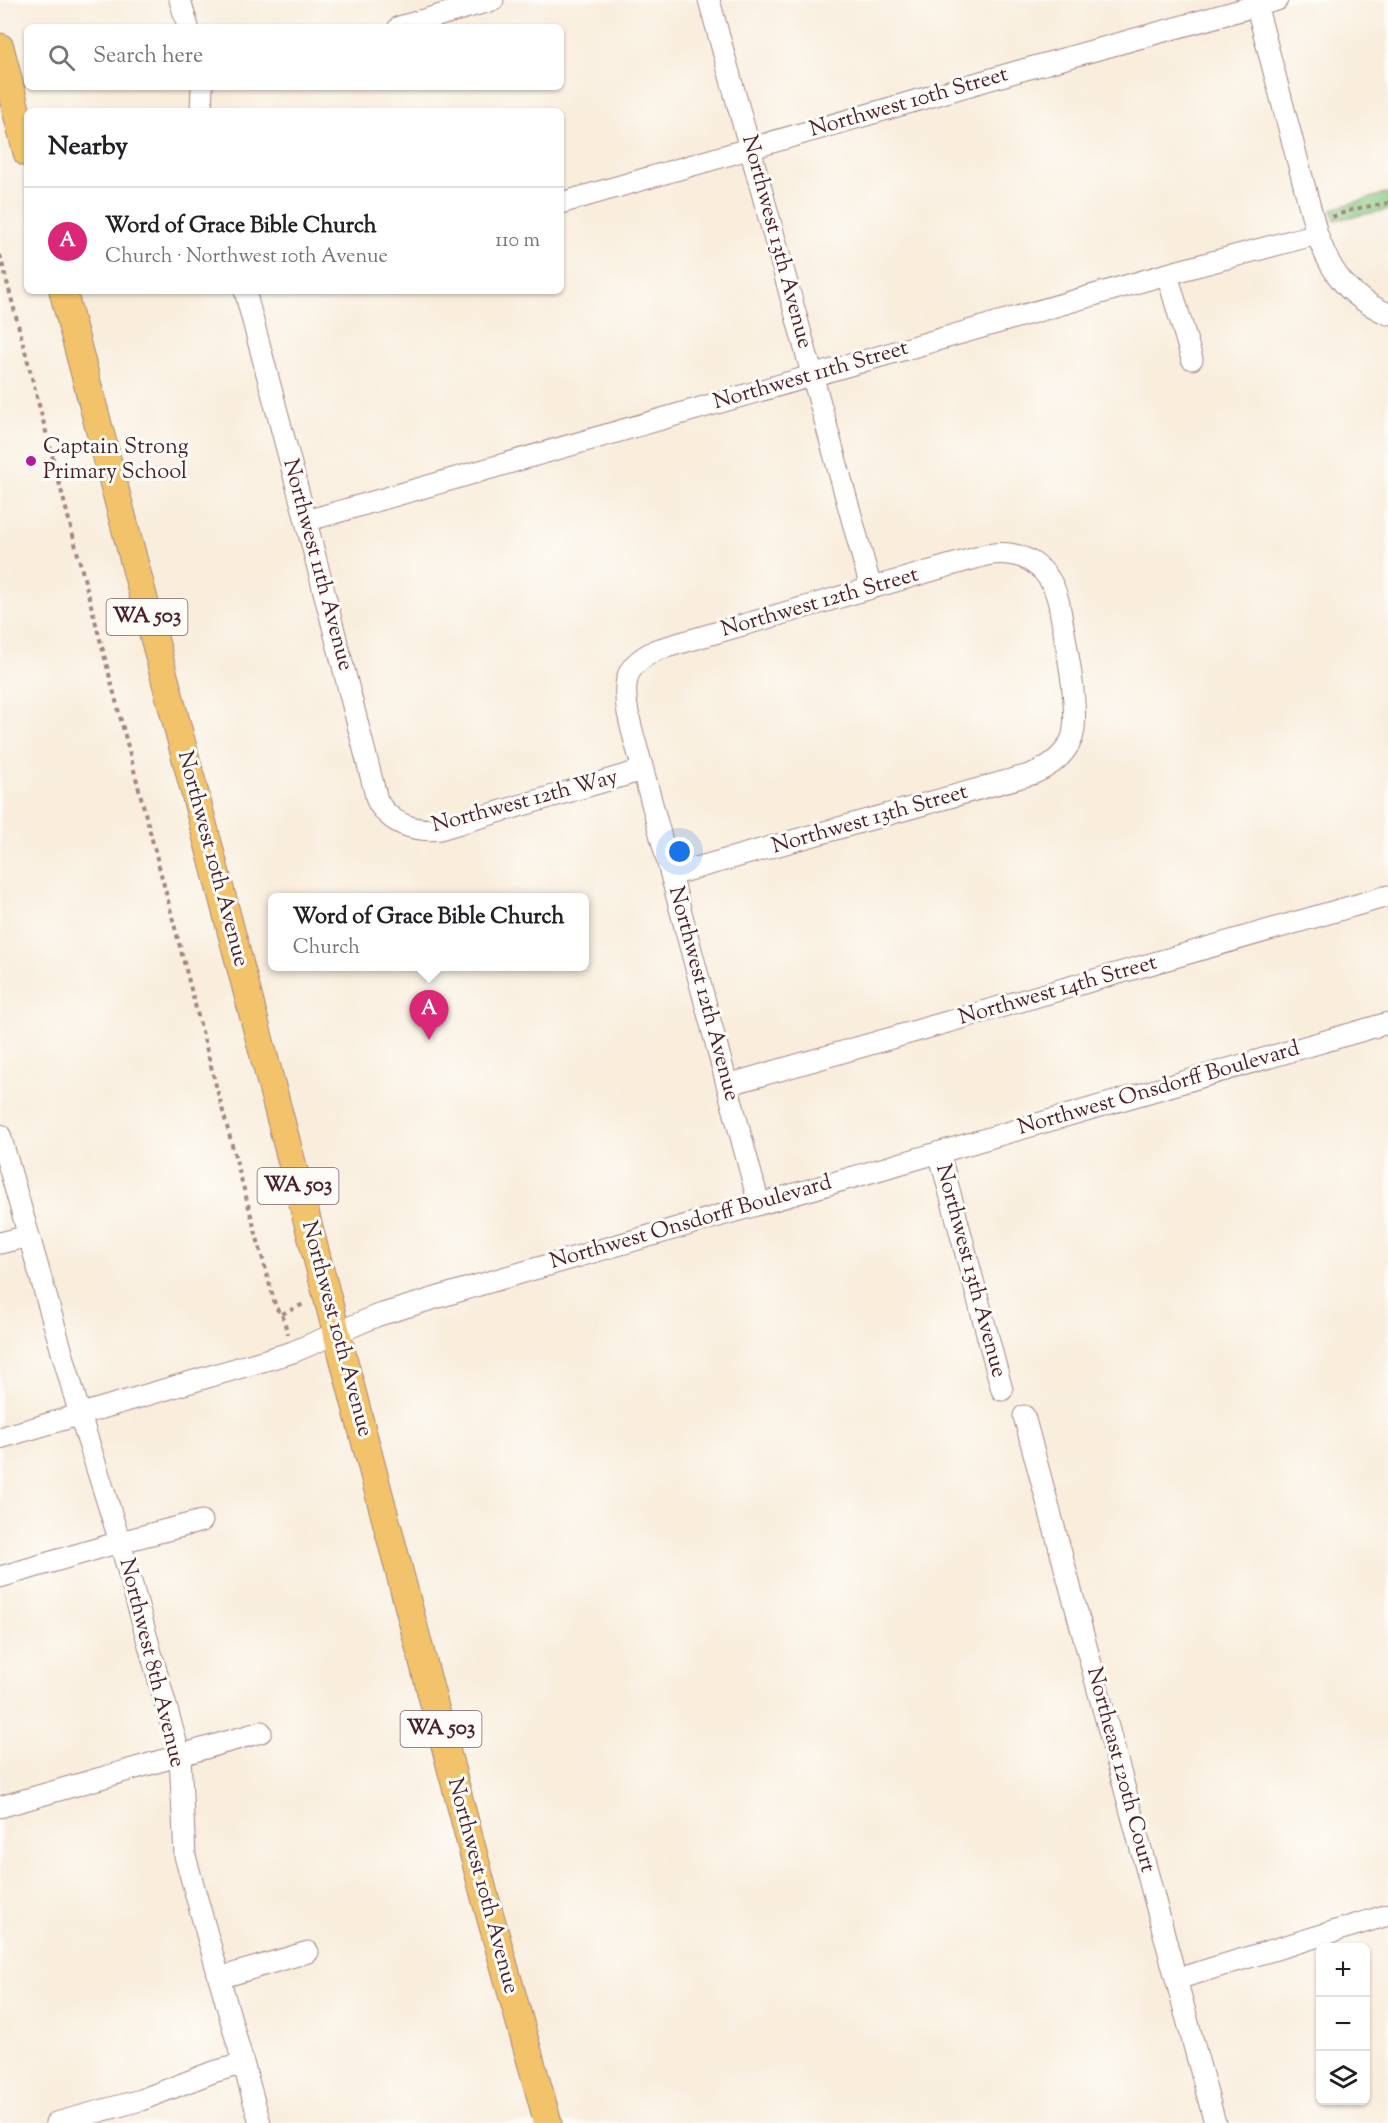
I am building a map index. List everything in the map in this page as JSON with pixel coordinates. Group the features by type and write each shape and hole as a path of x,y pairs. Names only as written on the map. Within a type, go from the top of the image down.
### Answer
{"main road":[{"path":"0,48 24,141"},
{"name":"Northwest 10th Avenue","path":"64,294 478,1872 548,2123"}],"street":[{"path":"180,0 187,24"},
{"path":"409,24 493,0"},
{"name":"Northwest 13th Avenue","path":"709,0 871,588"},
{"path":"1263,2 1315,229 1335,273 1347,289 1376,309 1388,314"},
{"name":"Northwest 10th Street","path":"564,202 1263,2"},
{"path":"201,108 202,90"},
{"name":"Northwest 11th Street","path":"306,521 1167,274 1315,229"},
{"path":"1167,274 1192,358"},
{"name":"Northwest 11th Avenue","path":"249,294 377,800 386,813 407,826"},
{"name":"Northwest 12th Street","path":"626,680 629,671 640,659 656,650 986,555 1008,552 1025,558 1042,569 1057,594 1075,712 1072,737 1063,753"},
{"name":"Northwest 12th Avenue","path":"626,680 628,709 643,770 759,1203"},
{"name":"Northwest 13th Street","path":"671,875 1032,774 1051,764 1063,753"},
{"name":"Northwest 12th Way","path":"407,826 428,830 440,829 643,770"},
{"name":"Northwest 14th Street","path":"727,1085 1388,896"},
{"name":"Northwest Onsdorff Boulevard","path":"0,1438 293,1352 376,1316 472,1287 1388,1023"},
{"name":"Northwest 8th Avenue","path":"0,1135 80,1415 120,1542 180,1756 185,1856 242,2064 261,2123"},
{"name":"Northwest 13th Avenue","path":"939,1152 1002,1390"},
{"path":"0,1243 29,1236"},
{"name":"Northeast 120th Court","path":"1024,1416 1215,2123"},
{"path":"0,1577 202,1521"},
{"path":"0,1807 261,1732"},
{"path":"1177,1980 1388,1915"},
{"path":"219,1978 308,1952"},
{"path":"56,2123 141,2100 213,2072 242,2064"}],"path":[{"path":"1315,229 1354,209 1388,203"},
{"path":"0,255 221,1105 276,1308 282,1314"}],"green space":[{"path":"1388,193 1388,210 1335,220 1332,209"}],"place":[{"name":"Captain Strong Primary School","path":"31,461"},
{"name":"Word of Grace Bible Church","path":"429,1040"}]}
